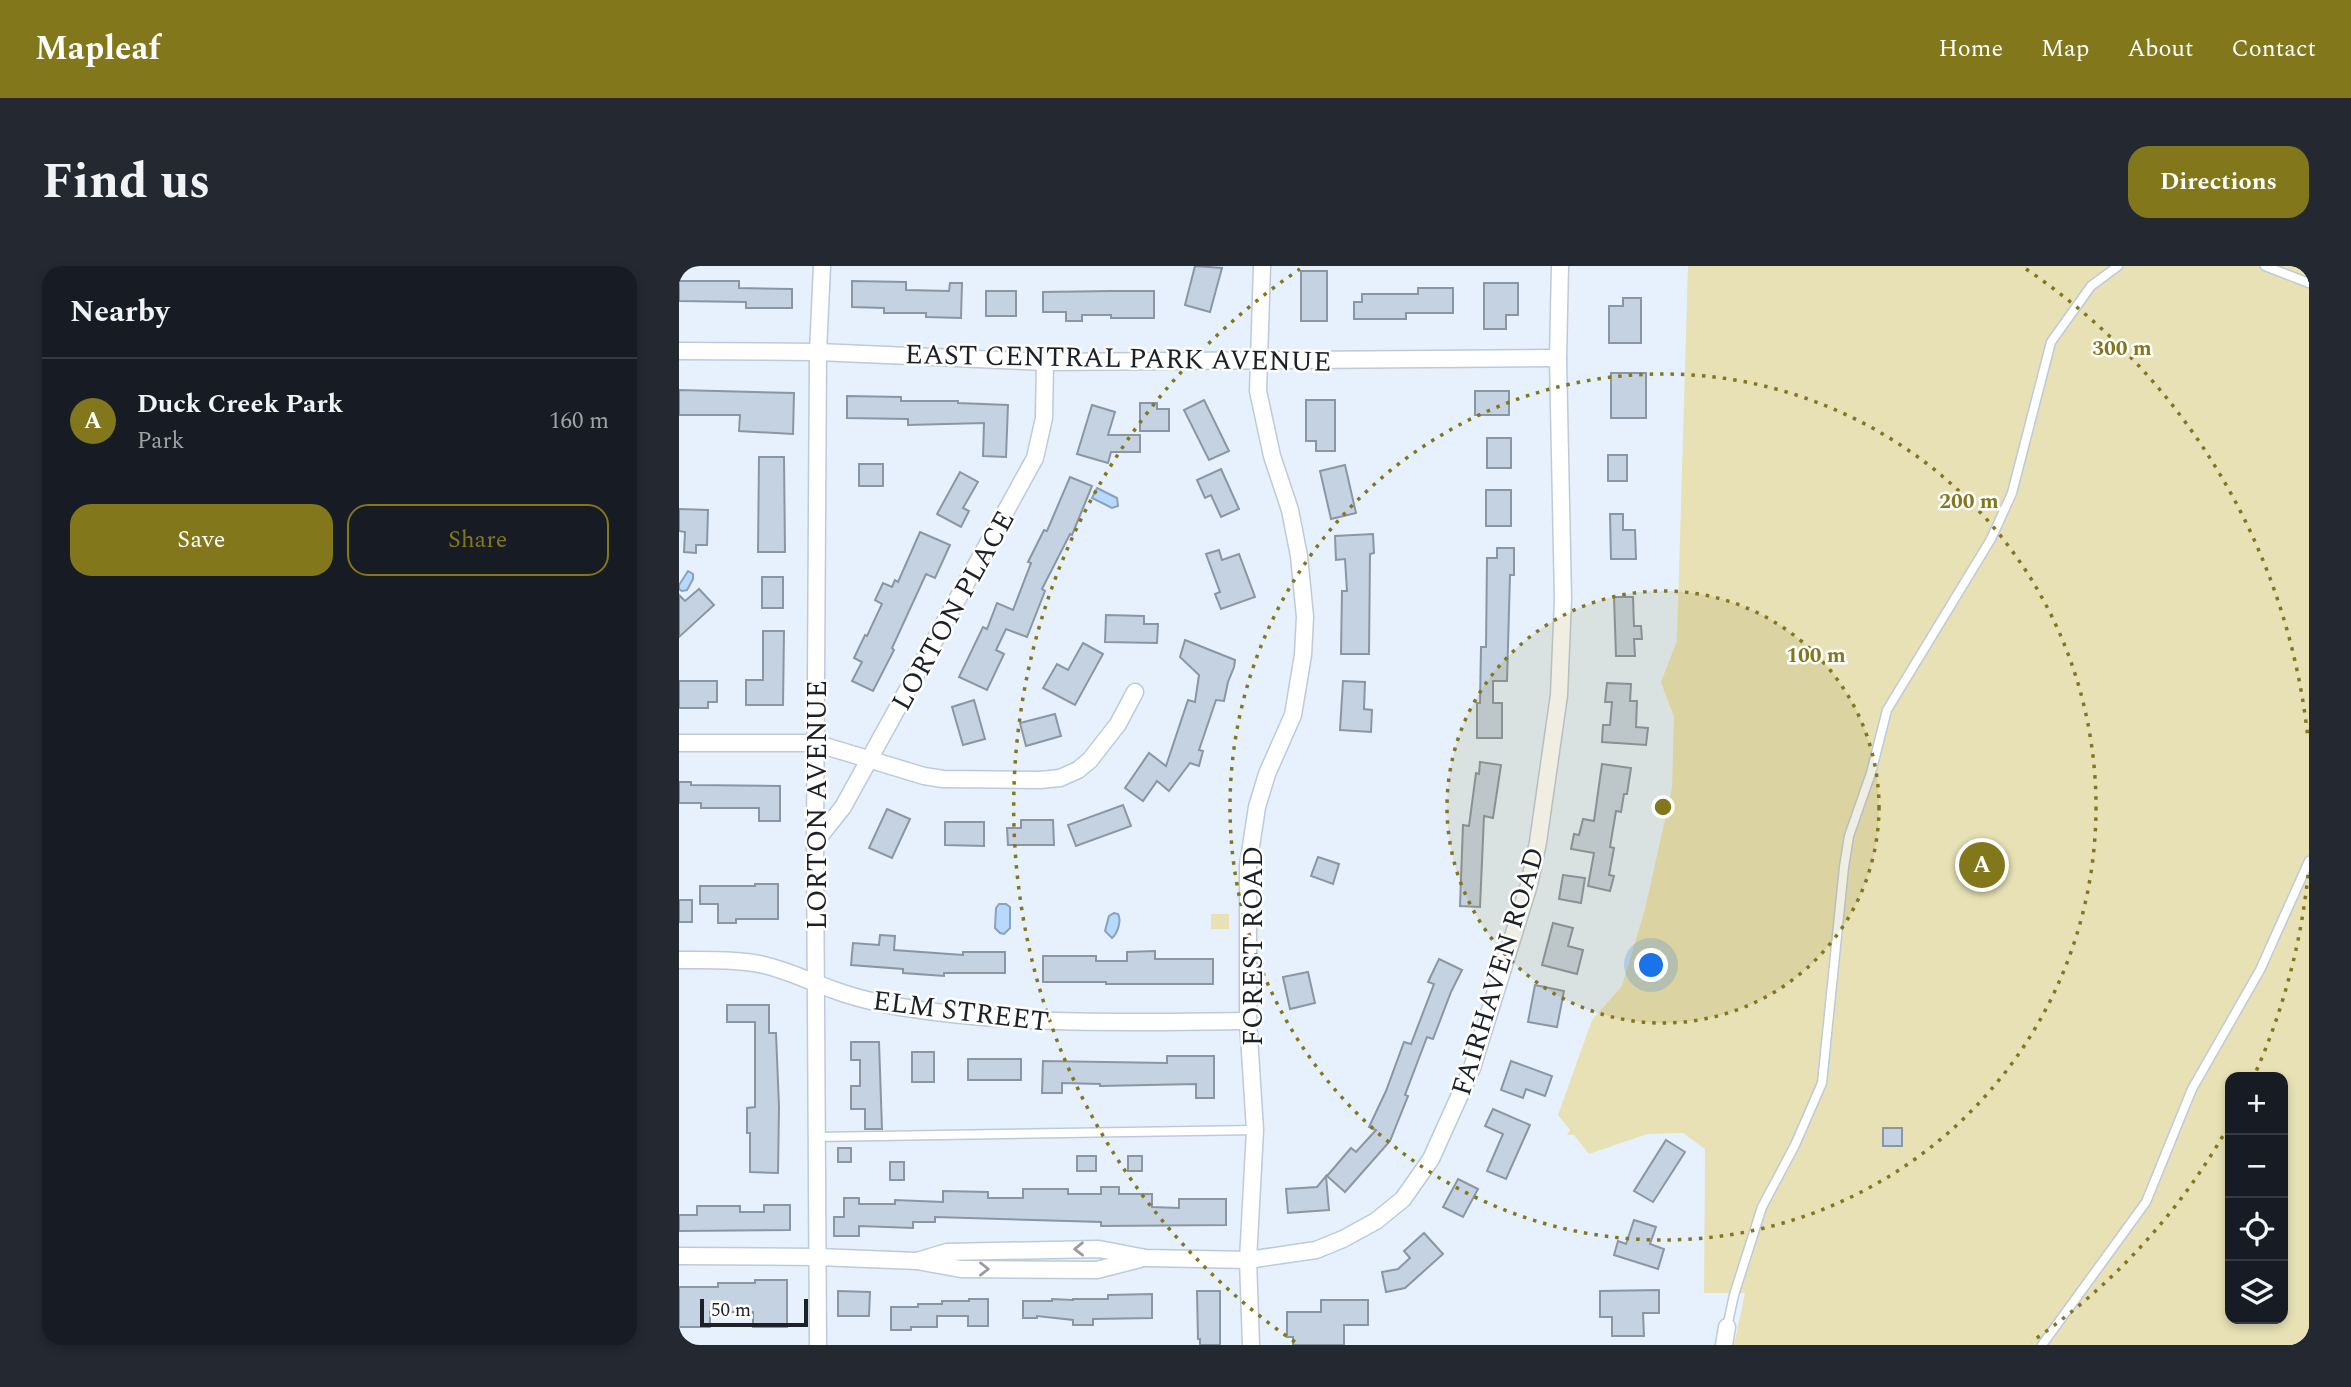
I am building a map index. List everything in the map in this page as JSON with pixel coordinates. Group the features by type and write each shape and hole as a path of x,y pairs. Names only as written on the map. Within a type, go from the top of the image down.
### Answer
{"street":[{"name":"LORTON AVENUE","path":"818,1345 815,743 818,352 822,266"},
{"name":"FOREST ROAD","path":"1251,1345 1248,1260 1255,1130 1248,1021 1247,904 1252,832 1267,774 1293,715 1303,655 1305,617 1299,556 1290,510 1272,456 1260,401 1258,360 1262,266"},
{"name":"FAIRHAVEN ROAD","path":"679,1256 818,1257 916,1261 961,1269 1097,1270 1146,1258 1248,1260 1316,1250 1376,1221 1403,1199 1431,1159 1472,1068 1529,886 1538,842 1559,695 1563,599 1558,358 1560,266"},
{"name":"EAST CENTRAL PARK AVENUE","path":"679,351 818,352 1045,362 1558,358"},
{"name":"LORTON PLACE","path":"815,842 843,807 1035,458 1044,418 1045,362"},
{"path":"679,743 815,743 924,776 943,779 1060,778 1078,770 1090,760 1118,724 1135,692"},
{"name":"ELM STREET","path":"679,960 761,964 788,971 862,999 989,1018 1076,1022 1248,1021"},
{"path":"1724,1345 1727,1327"}],"lane":[{"path":"1727,1327 1734,1295 1762,1207 1795,1146 1822,1083 1849,836 1871,773 1887,710 1991,539 2012,493 2051,342 2091,286 2118,266"},
{"path":"2265,266 2309,282"},
{"path":"2042,1345 2146,1202 2192,1089 2260,970 2309,861"},
{"path":"817,1137 1255,1130"}],"shaded area":[{"path":"1688,266 2309,266 2309,1345 1734,1345 1745,1293 1704,1293 1705,1149 1683,1133 1647,1134 1589,1154 1574,1135 1567,1135 1570,1130 1558,1115 1592,1020 1622,986 1645,909 1672,788 1674,717 1661,682 1677,641"},
{"path":"1211,914 1229,914 1229,929 1211,929"}],"water":[{"path":"1097,488 1117,498 1118,506 1112,508 1092,498"},
{"path":"688,571 693,574 693,579 687,590 682,591 679,585"},
{"path":"999,904 1010,907 1010,928 1004,934 995,928 996,908"},
{"path":"1118,914 1119,924 1112,938 1105,931 1109,916"}],"building":[{"path":"1195,266 1222,268 1210,312 1185,305"},
{"path":"1301,271 1327,271 1327,321 1301,321"},
{"path":"679,281 739,281 739,288 792,289 792,308 746,308 746,302 679,301"},
{"path":"852,281 906,282 906,290 949,291 950,283 962,283 961,318 926,317 926,313 884,313 884,308 852,307"},
{"path":"1484,283 1518,283 1518,315 1506,315 1506,329 1484,329"},
{"path":"1418,288 1453,288 1453,313 1406,313 1406,319 1354,319 1354,302 1362,302 1362,294 1418,294"},
{"path":"986,291 1016,291 1016,316 986,316"},
{"path":"1154,291 1154,318 1082,315 1082,321 1066,321 1066,312 1043,312 1043,292"},
{"path":"1623,298 1641,298 1641,343 1609,343 1609,306 1623,306"},
{"path":"1611,373 1646,373 1646,418 1611,418"},
{"path":"679,390 794,393 793,434 739,431 740,415 679,415"},
{"path":"1475,391 1509,391 1509,415 1475,415"},
{"path":"847,396 1008,405 1006,457 983,456 984,423 908,425 908,419 847,418"},
{"path":"1204,400 1229,451 1209,460 1184,410"},
{"path":"1306,400 1335,400 1335,451 1316,451 1316,441 1306,441"},
{"path":"1140,403 1157,403 1157,409 1169,409 1169,431 1140,431"},
{"path":"1092,405 1115,412 1108,435 1140,435 1140,452 1111,452 1108,463 1077,454"},
{"path":"1487,438 1511,438 1511,468 1487,468"},
{"path":"1608,455 1627,455 1627,481 1608,481"},
{"path":"759,457 784,457 785,552 758,552"},
{"path":"859,464 883,464 883,486 859,486"},
{"path":"1345,465 1356,513 1331,519 1320,471"},
{"path":"1221,469 1239,509 1221,517 1211,495 1205,498 1197,480"},
{"path":"960,472 978,482 963,508 969,511 961,527 937,514"},
{"path":"1070,477 1092,486 1072,535 1070,534 1042,589 1045,591 1027,637 1006,629 996,650 1004,654 987,690 959,677 983,627 987,629 997,603 1013,610 1031,563 1028,562 1044,530 1047,531"},
{"path":"1486,490 1511,490 1511,526 1486,526"},
{"path":"679,509 708,510 707,545 696,545 696,553 684,552 685,532 679,531"},
{"path":"1610,514 1623,514 1623,530 1635,530 1636,559 1611,559"},
{"path":"920,532 950,545 935,578 926,574 892,648 894,650 873,691 852,681 862,662 854,658 882,604 875,600 883,583 892,587 895,580 898,582"},
{"path":"1373,534 1374,553 1370,554 1369,654 1341,654 1342,591 1347,591 1345,559 1336,560 1335,536"},
{"path":"1497,548 1514,548 1514,575 1510,575 1507,681 1493,681 1493,703 1502,703 1502,738 1477,738 1481,647 1486,647 1487,558 1497,558"},
{"path":"1219,550 1222,560 1239,554 1255,597 1221,609 1215,594 1220,592 1206,554"},
{"path":"762,577 783,577 783,608 762,608"},
{"path":"699,589 714,605 679,637 679,595 685,601"},
{"path":"1614,597 1633,597 1634,626 1641,626 1642,639 1634,639 1635,656 1616,656"},
{"path":"1106,615 1144,616 1144,624 1158,624 1157,643 1105,642"},
{"path":"763,631 784,631 783,705 746,705 746,680 763,680"},
{"path":"1185,640 1235,660 1234,667 1224,701 1216,700 1199,750 1203,751 1199,766 1190,763 1169,791 1157,781 1143,801 1125,788 1149,753 1166,766 1188,700 1195,702 1199,675 1180,657"},
{"path":"1083,643 1103,654 1075,705 1043,688 1057,664 1068,670"},
{"path":"679,681 717,681 717,702 708,702 708,708 679,708"},
{"path":"1343,681 1365,682 1364,709 1372,710 1371,732 1340,730"},
{"path":"1607,683 1631,684 1630,701 1637,701 1636,727 1648,728 1646,745 1602,742 1603,725 1610,725 1612,702 1605,702"},
{"path":"974,700 985,739 963,745 952,707"},
{"path":"1055,714 1061,736 1026,746 1020,723"},
{"path":"1480,762 1501,765 1493,818 1484,816 1480,907 1460,906 1463,825 1469,826"},
{"path":"1602,764 1631,768 1621,812 1616,811 1610,847 1614,848 1609,875 1614,876 1610,891 1588,886 1594,853 1571,849 1574,834 1579,835 1583,819 1594,821"},
{"path":"679,782 691,782 691,785 780,786 780,821 759,821 759,808 701,808 701,803 679,803"},
{"path":"1123,805 1131,826 1076,846 1068,825"},
{"path":"887,809 910,819 892,858 869,848"},
{"path":"1021,820 1053,820 1054,845 1008,845 1007,828 1021,828"},
{"path":"945,822 984,822 984,846 945,845"},
{"path":"1318,857 1339,864 1333,884 1311,876"},
{"path":"1563,875 1585,878 1581,903 1559,899"},
{"path":"778,884 778,919 736,919 736,923 718,923 718,904 700,904 700,886"},
{"path":"679,900 692,900 692,922 679,922"},
{"path":"1553,923 1573,928 1568,946 1583,950 1577,974 1542,965"},
{"path":"880,935 895,936 894,950 963,955 963,952 1005,952 1005,973 944,973 944,976 903,973 903,969 851,965 853,943 879,945"},
{"path":"1155,951 1155,959 1213,959 1213,984 1043,982 1043,956 1096,956 1096,961 1127,961 1127,952"},
{"path":"1439,959 1462,970 1433,1039 1427,1037 1390,1141 1345,1192 1327,1176 1351,1148 1356,1152 1376,1130 1369,1127 1404,1042 1411,1044 1434,984 1428,982"},
{"path":"1308,972 1315,1003 1290,1009 1283,977"},
{"path":"1535,985 1564,991 1557,1027 1528,1022"},
{"path":"727,1005 769,1005 769,1033 776,1033 778,1173 750,1172 747,1108 755,1107 755,1022 727,1022"},
{"path":"851,1042 879,1042 882,1129 865,1129 865,1109 851,1109 851,1086 860,1086 860,1060 851,1060"},
{"path":"912,1052 934,1052 934,1082 912,1082"},
{"path":"1167,1056 1214,1056 1214,1098 1196,1098 1196,1084 1100,1086 1062,1083 1062,1093 1042,1093 1043,1061 1167,1063"},
{"path":"968,1059 1021,1059 1021,1080 968,1080"},
{"path":"1511,1061 1552,1076 1545,1096 1526,1089 1523,1098 1501,1090"},
{"path":"1493,1109 1530,1125 1506,1179 1487,1171 1503,1134 1485,1126"},
{"path":"1883,1128 1902,1128 1902,1146 1883,1146"},
{"path":"1666,1140 1685,1152 1653,1202 1634,1191"},
{"path":"838,1148 851,1148 851,1162 838,1162"},
{"path":"1077,1156 1096,1156 1096,1171 1077,1171"},
{"path":"1128,1156 1142,1156 1142,1171 1128,1171"},
{"path":"890,1162 904,1162 904,1180 890,1180"},
{"path":"1326,1176 1329,1210 1288,1213 1286,1189 1317,1187"},
{"path":"1458,1179 1478,1189 1463,1217 1443,1207"},
{"path":"1101,1187 1119,1187 1119,1194 1152,1194 1152,1207 1179,1208 1179,1199 1226,1199 1226,1225 1101,1226 1101,1222 935,1217 935,1222 913,1222 913,1228 859,1226 859,1236 834,1236 834,1217 844,1217 844,1198 859,1198 859,1204 895,1204 895,1200 943,1202 943,1191 988,1192 988,1198 1023,1198 1023,1189 1068,1189 1068,1194 1101,1194"},
{"path":"764,1205 790,1205 790,1230 679,1231 679,1215 697,1215 697,1206 740,1206 740,1212 764,1212"},
{"path":"1634,1220 1656,1227 1650,1244 1664,1249 1658,1269 1614,1255 1618,1241 1626,1244"},
{"path":"1424,1233 1443,1254 1405,1288 1386,1292 1382,1272 1398,1269 1410,1258 1404,1251"},
{"path":"755,1280 787,1280 787,1327 753,1327 753,1312 710,1312 710,1327 679,1327 679,1287 718,1287 718,1283 755,1283"},
{"path":"1659,1290 1659,1313 1643,1313 1644,1336 1612,1336 1612,1317 1600,1317 1600,1291"},
{"path":"838,1291 870,1292 869,1316 838,1316"},
{"path":"1197,1291 1220,1291 1220,1345 1200,1345"},
{"path":"1152,1294 1152,1318 1093,1319 1093,1325 1073,1325 1073,1320 1037,1316 1023,1318 1023,1301 1108,1299 1108,1295"},
{"path":"988,1299 988,1326 968,1326 968,1316 937,1316 937,1327 891,1330 891,1307 918,1307 918,1304 942,1304 942,1301"},
{"path":"1321,1300 1368,1300 1368,1325 1344,1325 1344,1345 1293,1345 1293,1337 1287,1337 1287,1312 1321,1312"}],"place":[{"name":"Duck Creek Park","path":"1982,865"}]}
